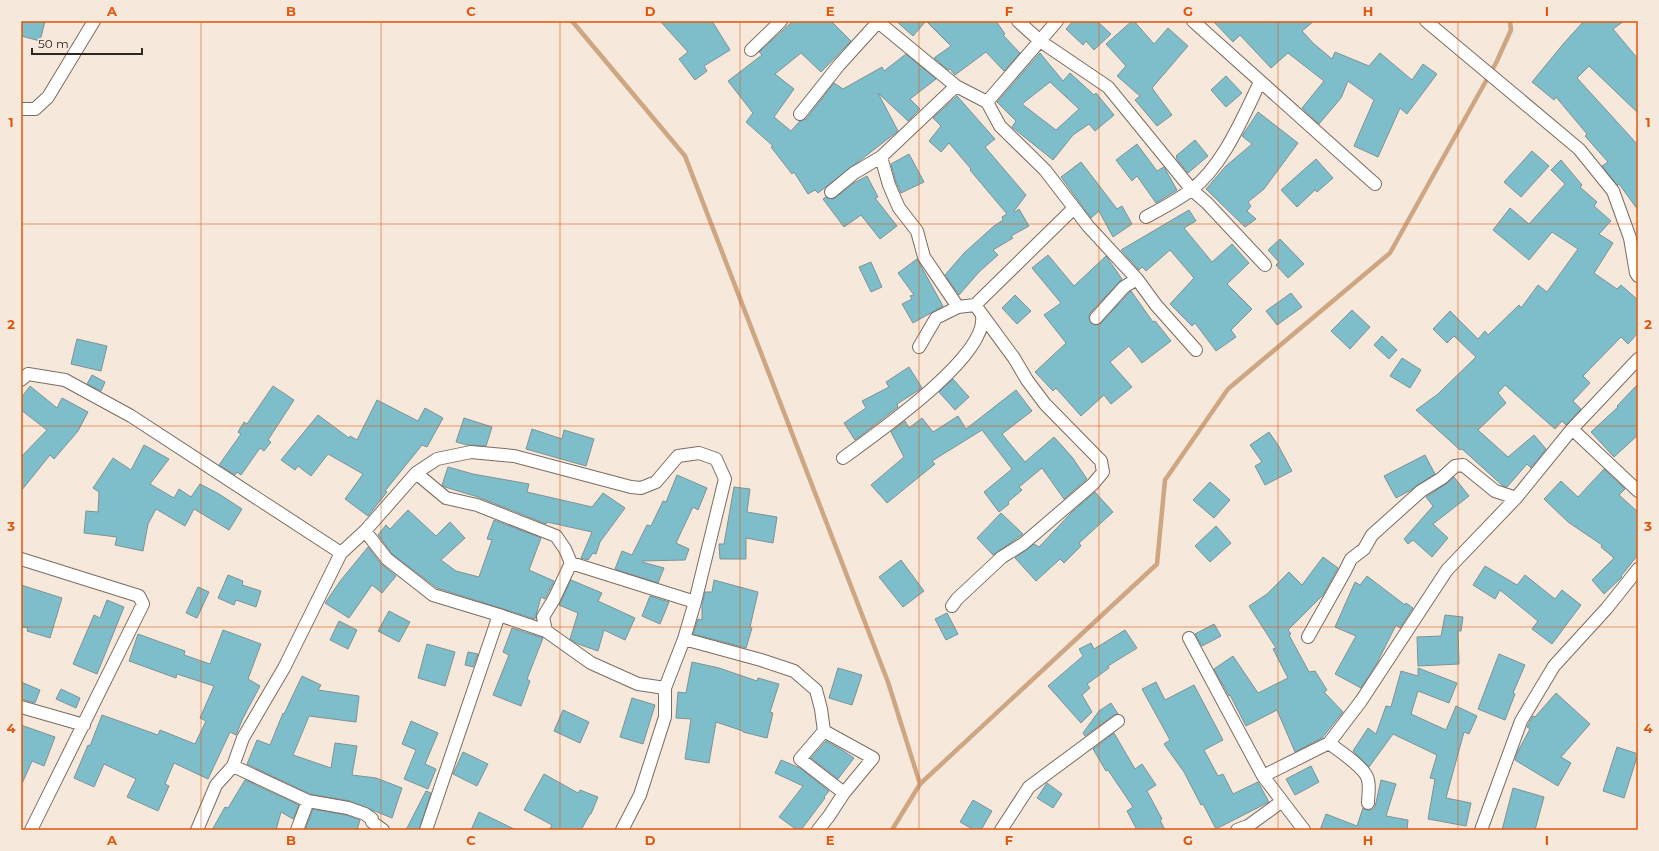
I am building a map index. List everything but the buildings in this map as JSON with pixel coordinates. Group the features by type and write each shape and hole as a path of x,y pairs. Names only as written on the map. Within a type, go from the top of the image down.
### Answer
{"street":[{"path":"21,109 35,109 48,97 94,21"},
{"path":"751,50 781,21"},
{"path":"800,114 839,65 878,21 956,86 987,102 1000,126 1045,170 1088,226 1137,279 1156,304 1196,350"},
{"path":"1018,21 1040,41 1108,87 1192,190 1207,203 1265,265"},
{"path":"987,102 1057,21"},
{"path":"1193,21 1375,184"},
{"path":"1426,21 1579,149 1613,191 1634,234 1636,273 1638,276"},
{"path":"1146,217 1192,190 1209,172 1235,134 1260,82"},
{"path":"831,192 854,173 881,157 956,86"},
{"path":"881,157 889,185 899,208 917,231 924,257 958,307"},
{"path":"919,347 936,318 958,307 975,306 1074,208"},
{"path":"1096,318 1124,287 1137,279"},
{"path":"952,606 957,599 1002,556 1023,544 1093,484 1103,472 1101,461 1045,404 1027,380 1014,358 975,306"},
{"path":"843,458 918,402 961,361 976,340 983,322 982,316"},
{"path":"1263,776 1329,743 1361,701 1447,570 1516,498 1572,429 1638,359"},
{"path":"21,380 28,374 65,380 131,416 341,553"},
{"path":"1572,429 1638,491"},
{"path":"198,830 216,785 233,766 243,738 284,668 341,553 365,531 416,473 437,459 471,452 514,456 631,487 641,488 656,482 678,456 699,453 716,459 725,479 695,602 684,639 665,688 665,717 640,795 622,830"},
{"path":"1308,637 1351,559 1364,549 1372,535 1421,491 1442,478 1455,466 1463,465 1495,492 1516,498"},
{"path":"416,473 446,498 477,505 556,536 572,563 695,602"},
{"path":"365,531 387,559 433,595 546,631 591,663 638,684 665,688"},
{"path":"21,559 139,596 143,604 31,830"},
{"path":"546,631 543,618 572,563"},
{"path":"1481,830 1520,721 1554,666 1607,608 1638,569"},
{"path":"426,830 499,615"},
{"path":"1189,638 1263,776 1304,830"},
{"path":"684,639 762,660 794,671 816,690 821,709 824,731 800,759 844,793"},
{"path":"21,707 84,725"},
{"path":"1001,830 1029,787 1118,721"},
{"path":"818,830 844,793 873,758 824,731"},
{"path":"1329,743 1353,762 1366,775 1368,780 1368,803"},
{"path":"233,766 308,801 348,808 365,814 372,820 372,822 383,830"},
{"path":"296,830 308,801"},
{"path":"1237,830 1248,826 1282,802"}],"waterway":[{"path":"572,21 685,156 888,682 920,784"},
{"path":"892,830 920,784 1157,564 1165,480 1228,389 1390,253 1496,63 1511,30 1510,21"}]}
